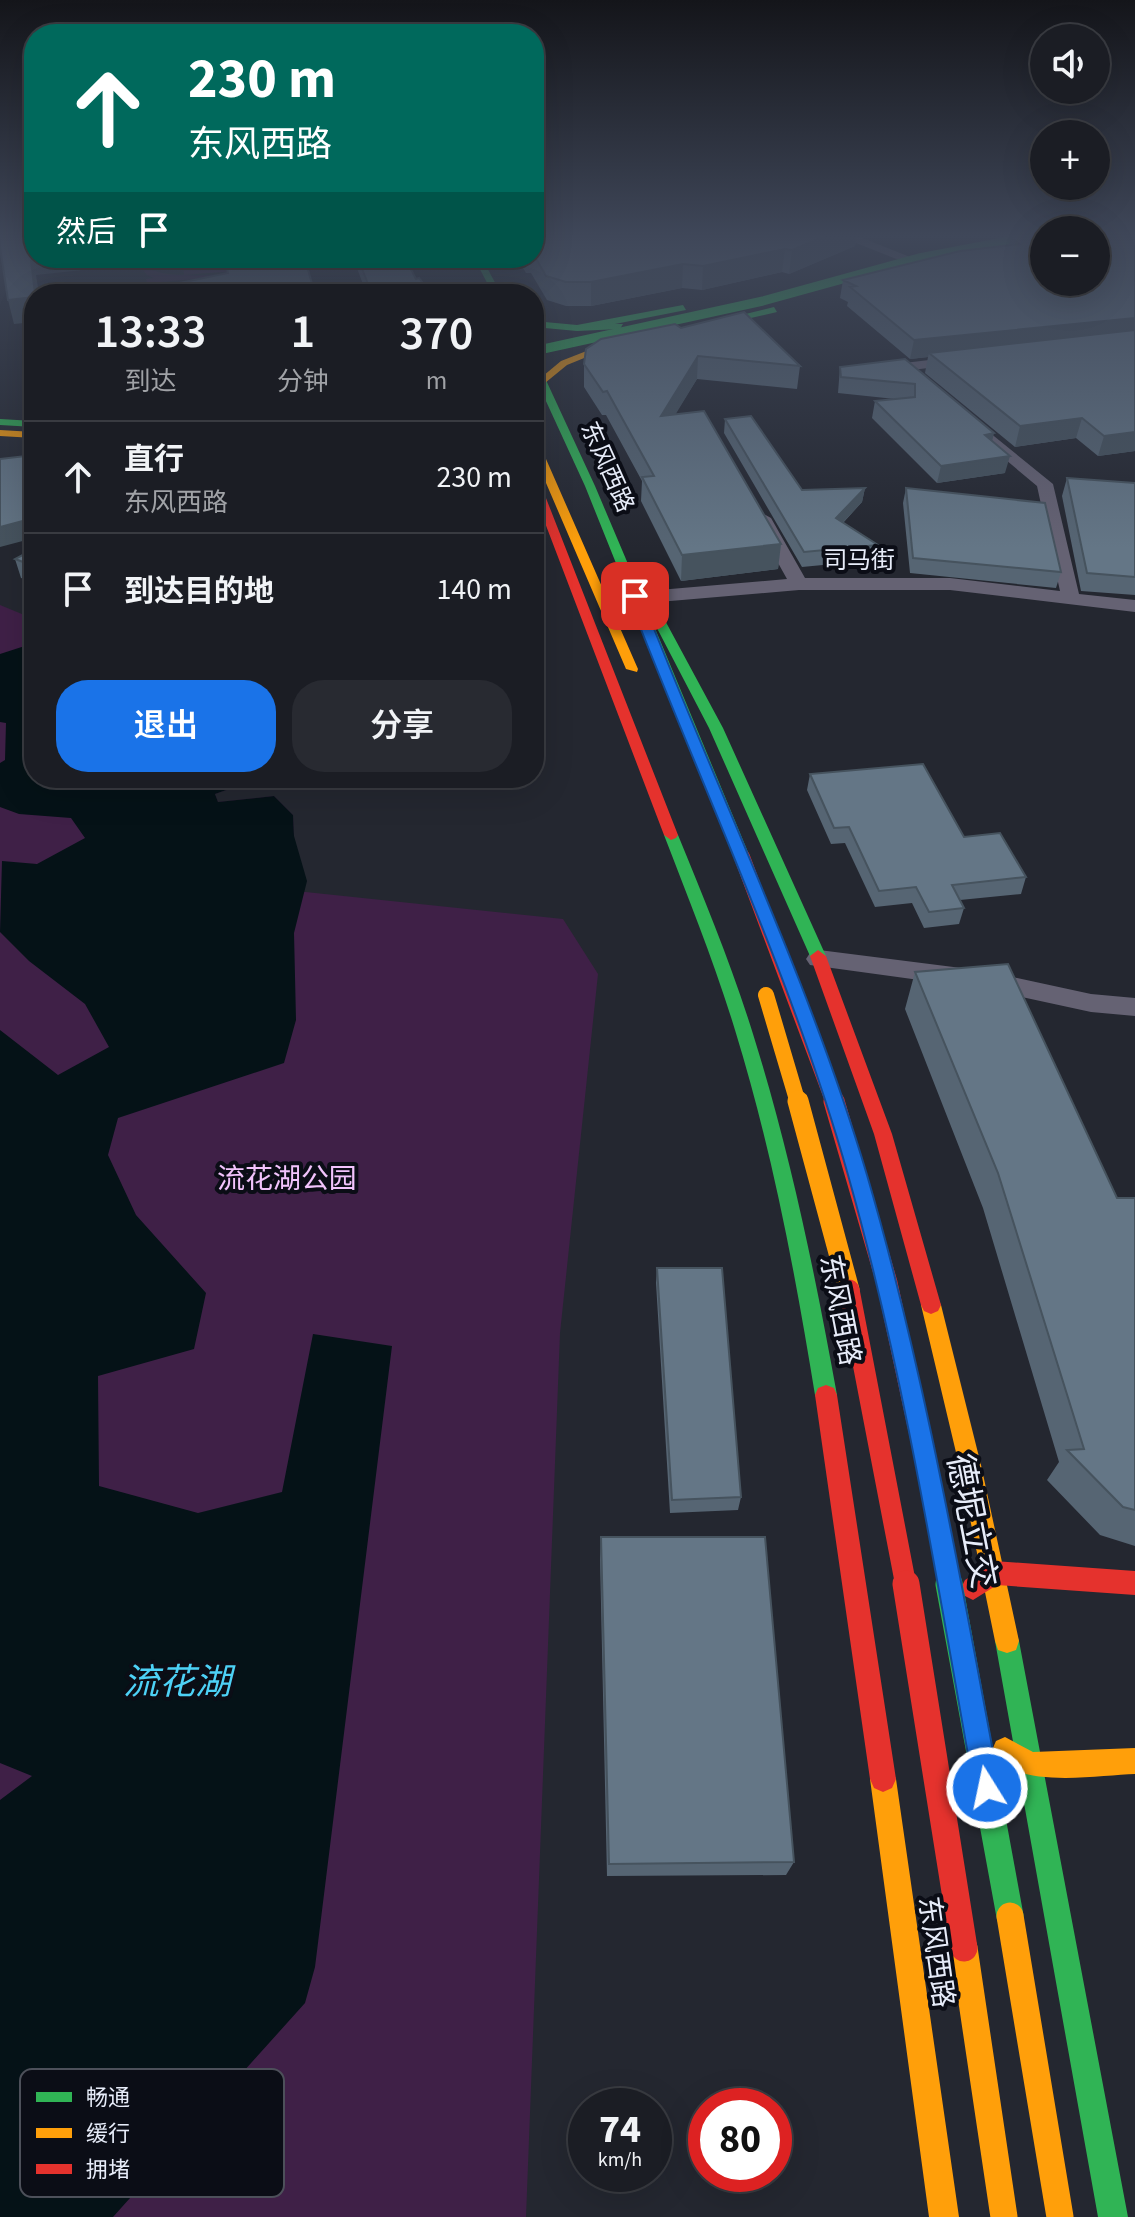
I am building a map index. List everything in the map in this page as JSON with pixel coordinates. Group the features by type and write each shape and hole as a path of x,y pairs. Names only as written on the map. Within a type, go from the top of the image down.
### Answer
{"main road":[{"path":"544,349 582,340"},
{"path":"544,371 621,340"},
{"name":"东风西路","path":"544,386 615,545 684,726 742,857"},
{"path":"0,422 24,423"},
{"path":"0,433 24,434"},
{"path":"0,445 24,446"},
{"name":"东风西路","path":"544,468 637,682"},
{"name":"东风西路","path":"544,506 707,923 741,1022 774,1140 809,1294 880,1659 944,2217"},
{"name":"东风西路","path":"615,545 647,597 744,787 819,959 885,1146 927,1291 994,1573 1113,2217"},
{"name":"德坭立交","path":"742,857 791,977 834,1099 870,1217 904,1354 966,1666 1060,2217"},
{"path":"760,977 820,1166 880,1425 931,1733 1004,2217"},
{"path":"809,1294 927,1291"},
{"path":"880,1659 994,1573 1135,1583"},
{"path":"908,1689 1030,1765 1135,1761"}],"street":[{"path":"928,386 904,367 981,359"},
{"path":"951,406 1053,484 1071,598"},
{"path":"750,498 799,584"},
{"name":"司马街","path":"647,597 799,584 950,584 1135,606"},
{"path":"819,959 985,980 1091,1003 1135,1007"}],"green space":[{"name":"流花湖公园","path":"0,605 24,615 24,788 232,788 215,794 218,802 274,796 293,815 296,891 563,919 598,974 560,1333 526,2217 0,2217"}],"water":[{"name":"流花湖","path":"24,646 24,788 232,788 215,794 218,802 274,796 293,815 294,836 307,881 294,933 296,1020 284,1063 118,1118 108,1155 136,1215 206,1293 194,1349 98,1376 99,1486 198,1513 282,1492 313,1334 392,1346 315,1967 305,2003 246,2069 20,2069 20,2197 131,2197 113,2217 0,2217 0,1800 32,1776 0,1763 0,1030 58,1075 109,1047 85,1004 29,961 0,932 2,861 37,864 85,838 71,818 19,814 0,807 0,763 5,760 6,723 0,722 0,654"}],"building":[{"path":"599,340 774,340 800,366 698,356 661,416 704,411 781,544 682,555 642,477 654,476 607,391 603,392 584,364 586,349"},
{"path":"1041,340 1135,340 1135,432 1104,436 1082,418 1020,426 929,353"},
{"path":"905,359 994,433 985,435 1010,456 941,466 875,401 915,397 915,384 841,377 840,367"},
{"path":"751,416 802,490 865,488 836,518 878,545 804,552 725,419"},
{"path":"24,456 24,521 0,527 0,459"},
{"path":"1067,478 1135,483 1135,577 1087,573"},
{"path":"906,488 1045,503 1061,572 913,558"},
{"path":"923,764 964,837 1000,833 1026,877 952,885 964,908 929,912 916,887 879,891 849,827 834,828 810,774"},
{"path":"1008,964 1117,1198 1135,1198 1135,1510 1123,1507 1067,1450 1084,1449 998,1173 915,972"},
{"path":"657,1268 722,1268 741,1497 672,1500"},
{"path":"601,1537 765,1537 794,1862 609,1864"}],"traffic: fast":[{"path":"544,349 582,340"},
{"path":"544,387 590,486 742,857"},
{"path":"0,422 24,423"},
{"path":"634,574 716,728 818,956"},
{"path":"671,835 708,926 759,1083 797,1238 826,1395"},
{"path":"928,1472 1010,1916"},
{"path":"1007,1641 1113,2217"}],"traffic: slow":[{"path":"544,379 564,363 622,340"},
{"path":"0,433 24,434"},
{"path":"544,466 632,669"},
{"path":"766,995 820,1175 849,1290"},
{"path":"931,1305 970,1465 1007,1641"},
{"path":"1005,1750 1030,1765 1135,1761"},
{"path":"883,1779 944,2217"},
{"path":"1010,1916 1060,2217"},
{"path":"964,1948 1004,2217"}],"traffic: jam":[{"path":"544,506 671,835"},
{"path":"742,857 803,1012 856,1171 896,1320 928,1472"},
{"path":"818,956 883,1134 931,1305"},
{"path":"849,1290 898,1536 964,1948"},
{"path":"826,1395 883,1779"},
{"path":"973,1588 994,1573 1135,1583"}],"route":[{"path":"635,596 684,726 791,977 870,1217 926,1459 987,1788"}]}
